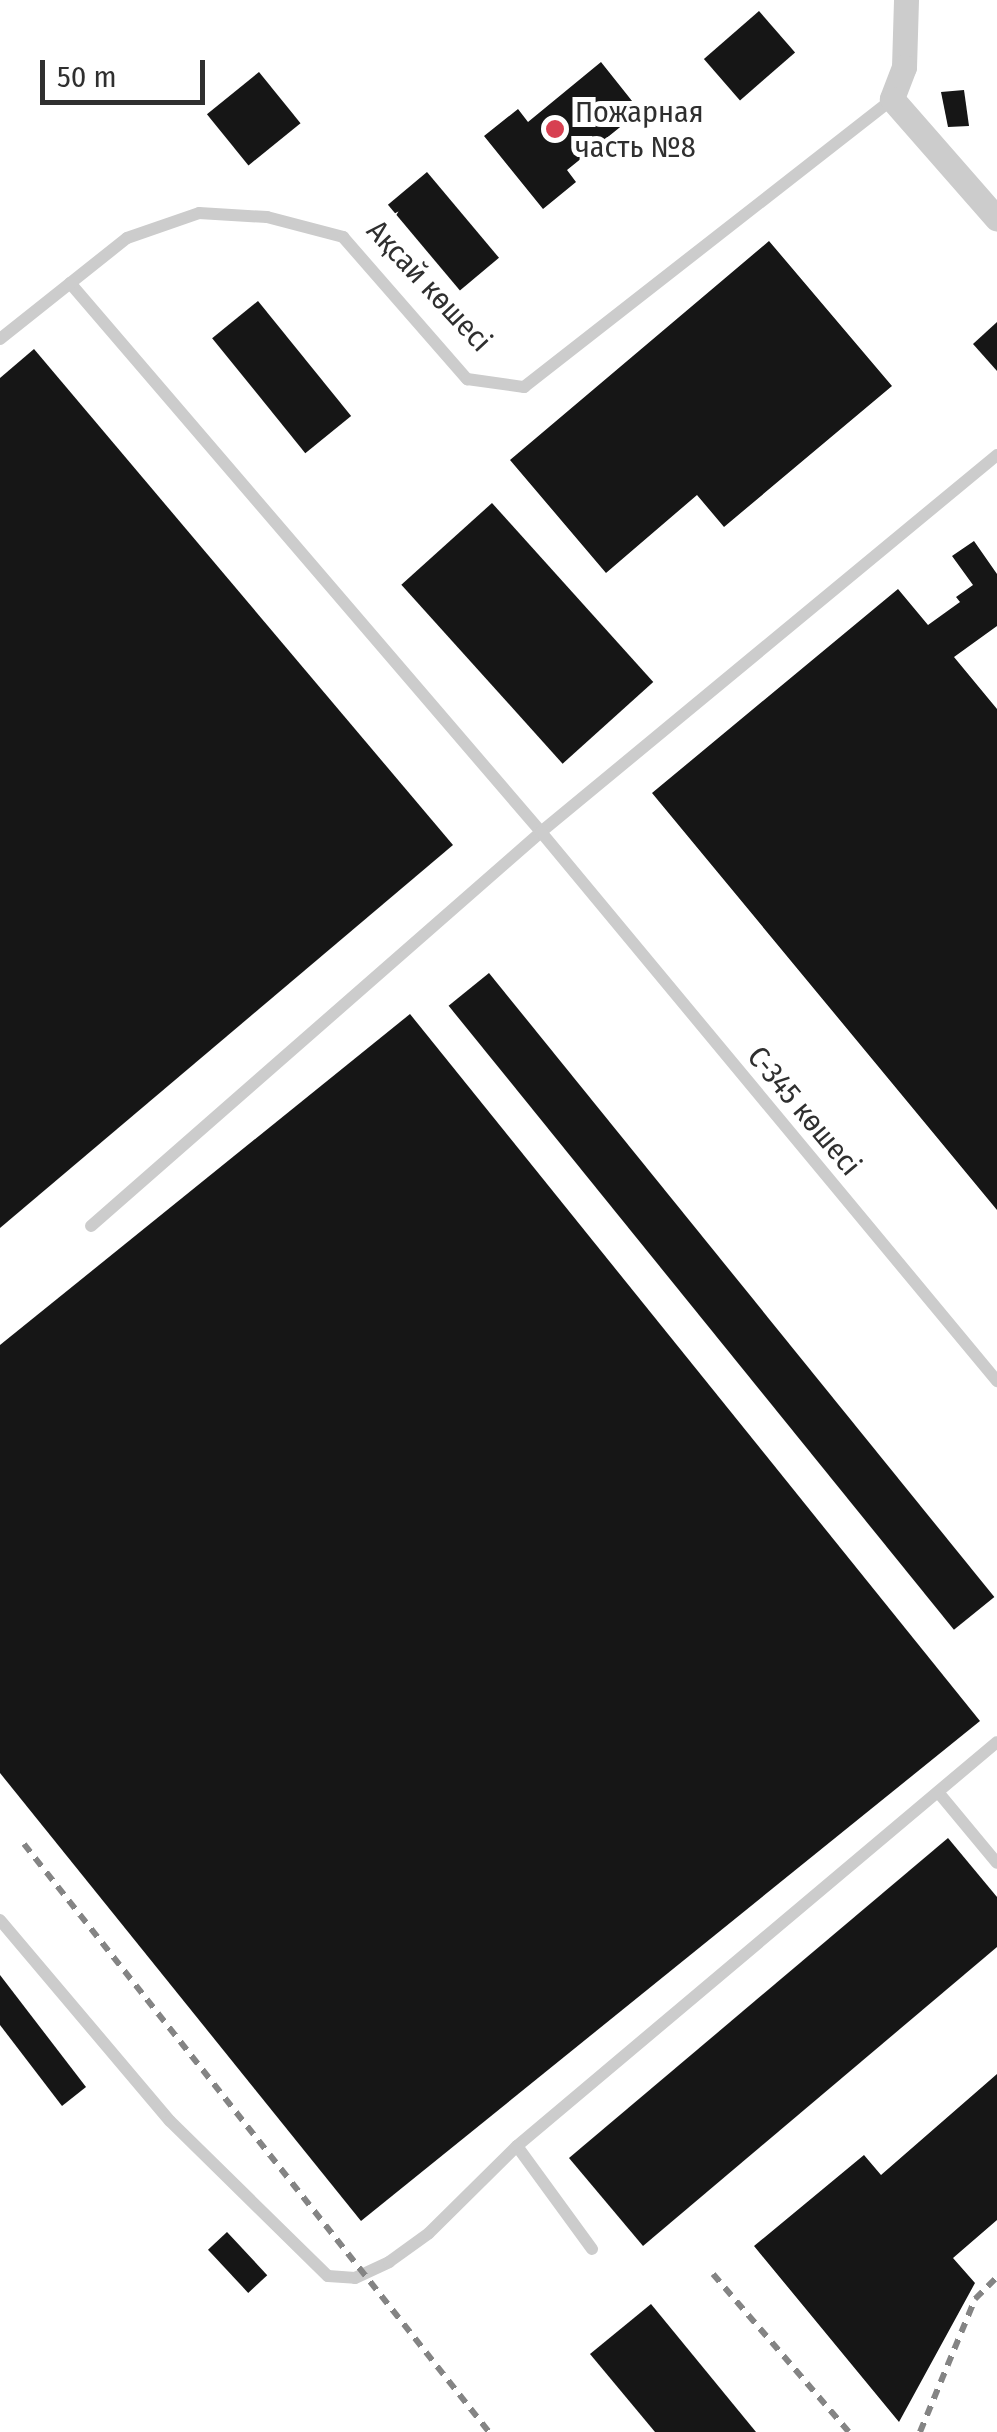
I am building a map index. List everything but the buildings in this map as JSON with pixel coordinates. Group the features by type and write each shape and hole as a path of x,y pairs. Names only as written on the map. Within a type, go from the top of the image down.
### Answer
{"street":[{"path":"906,0 904,67 892,99 997,219"}],"lane":[{"name":"Ақсай көшесі","path":"0,339 126,238 198,212 267,216 343,238 467,379 524,386 892,99"},
{"name":"С-345 көшесі","path":"70,283 541,832 997,1381"},
{"path":"92,1226 541,832 997,455"},
{"path":"0,1920 170,2122 328,2276 355,2278 389,2262 429,2233 517,2146 997,1742"},
{"path":"938,1792 997,1863"},
{"path":"517,2146 592,2250"}],"railway":[{"path":"24,1844 489,2432"},
{"path":"713,2274 849,2432"},
{"path":"920,2432 975,2299 997,2277"}],"place":[{"name":"Пожарная часть №8","path":"555,129"}]}
